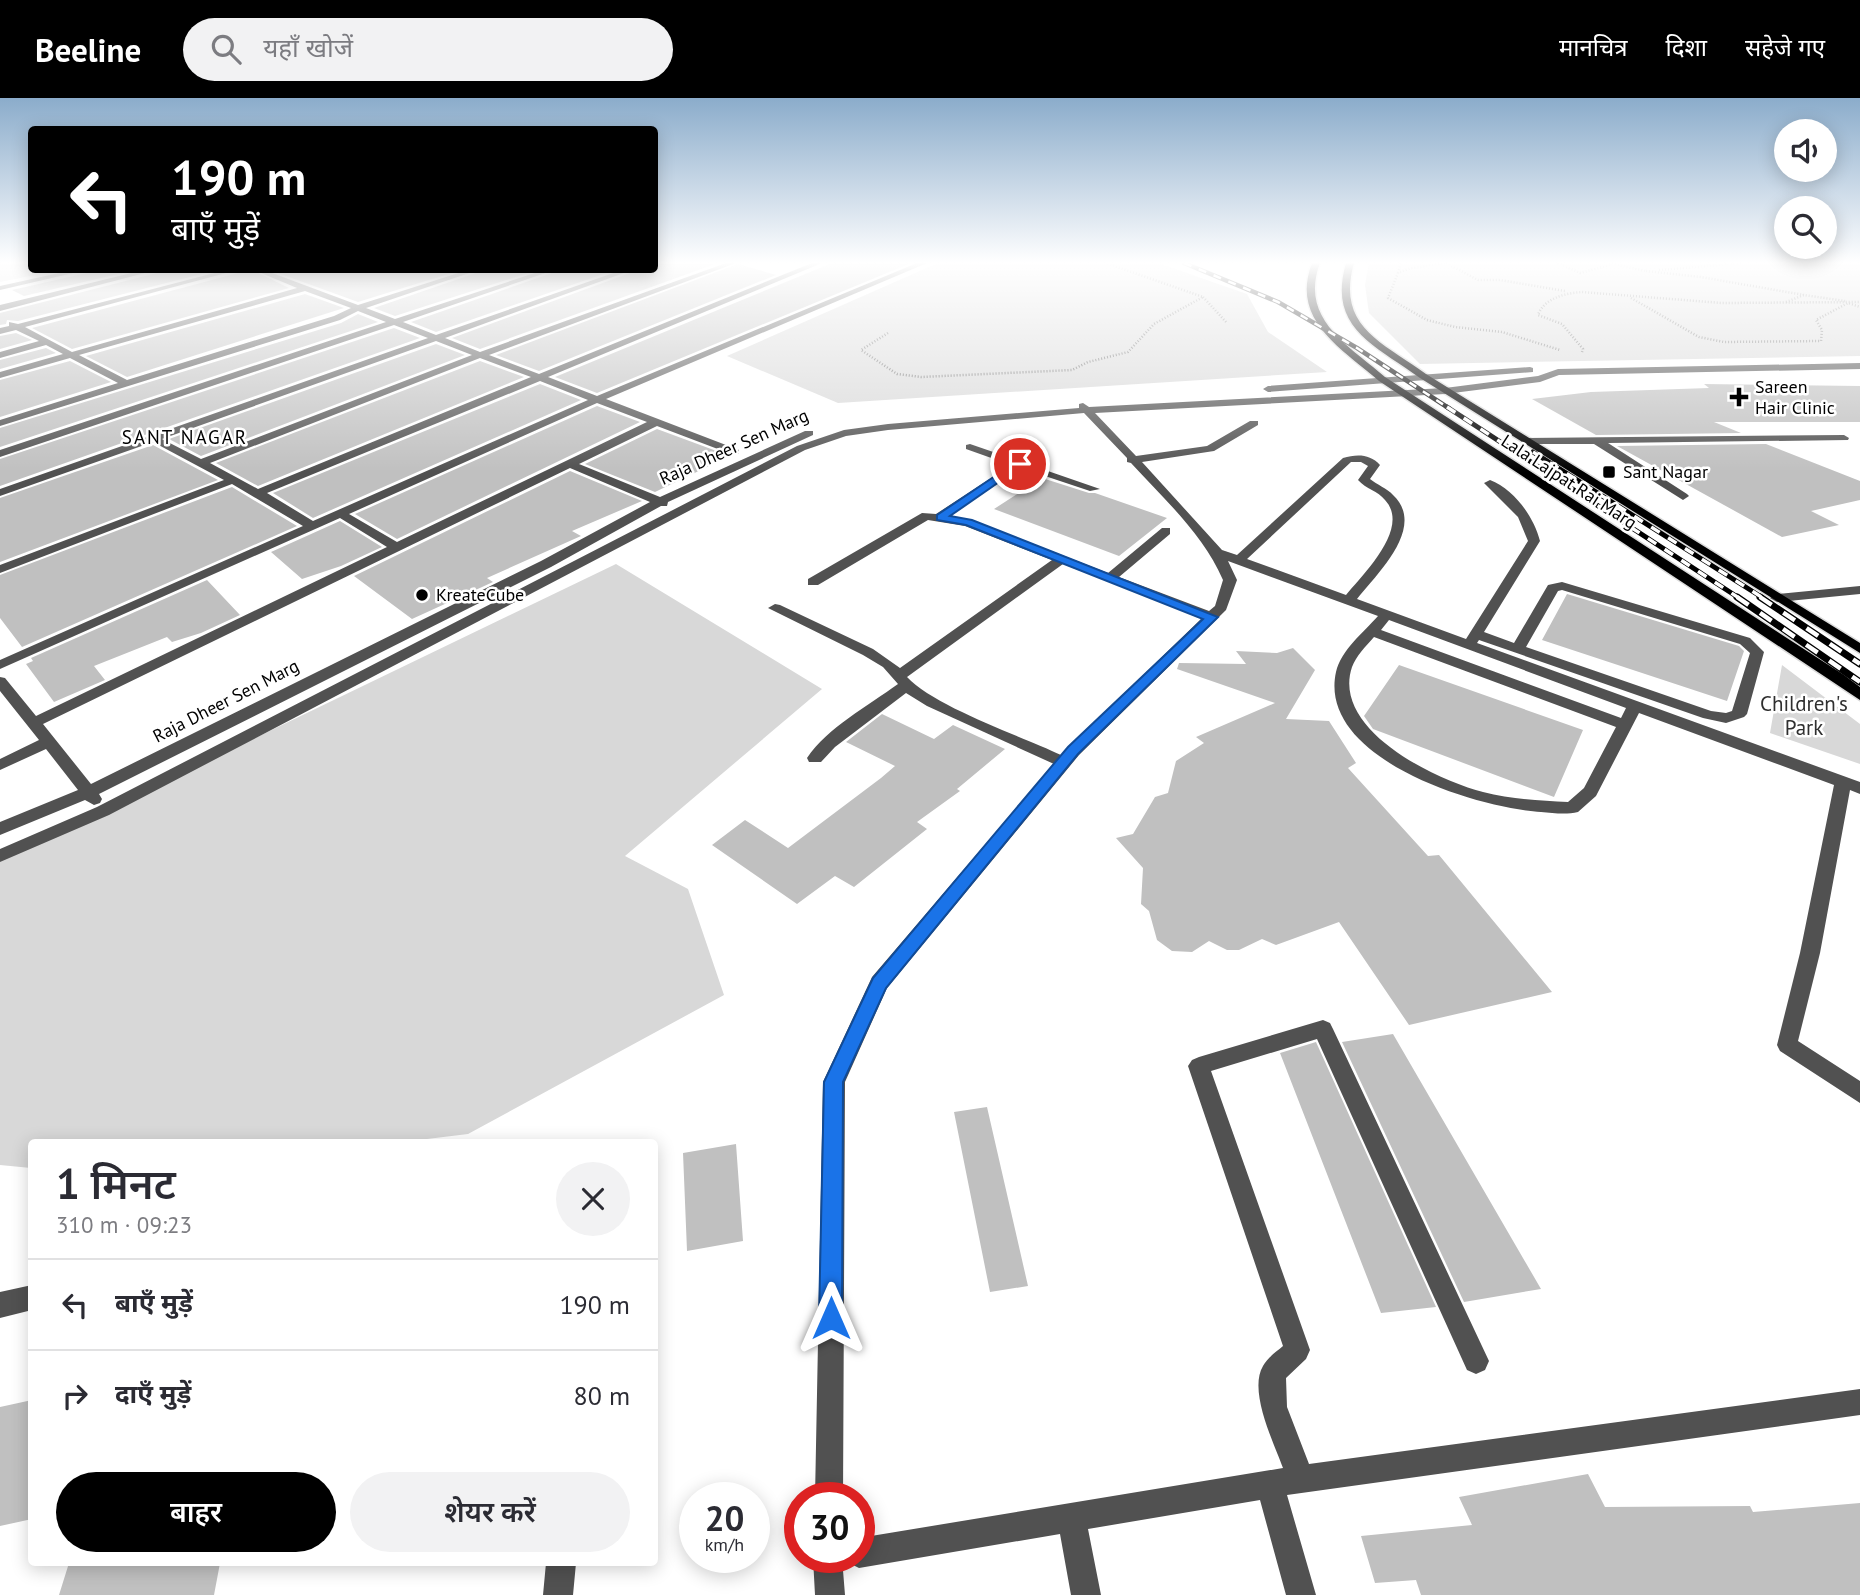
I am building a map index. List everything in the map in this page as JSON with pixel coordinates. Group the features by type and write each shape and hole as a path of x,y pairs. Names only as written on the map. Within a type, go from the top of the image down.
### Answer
{"main road":[{"name":"Lala Lajpat Rai Marg","path":"1331,333 1382,379 1402,393 1839,678 1860,695"},
{"name":"Lala Lajpat Rai Marg","path":"1366,333 1445,391 1860,649"}],"street":[{"path":"29,333 127,384"},
{"path":"0,375 149,333"},
{"path":"0,423 290,333"},
{"path":"0,454 362,333"},
{"path":"424,333 735,452"},
{"path":"0,493 452,333"},
{"path":"201,463 541,333"},
{"path":"258,493 648,333"},
{"path":"0,665 598,399 756,333"},
{"path":"0,355 47,342"},
{"path":"1558,372 1860,366"},
{"name":"Raja Dheer Sen Marg","path":"0,856 103,811 801,448 844,433 1082,406 1382,379 1527,369 1558,372"},
{"name":"Raja Dheer Sen Marg","path":"0,829 88,792 546,564 659,502 784,443 842,423 926,412 1445,391 1540,379 1558,372"},
{"path":"78,399 89,405"},
{"path":"829,1482 834,1082 879,983 1064,762 1221,607 1230,580 1218,553 1082,406"},
{"path":"101,411 112,416"},
{"path":"33,723 656,422"},
{"path":"1131,460 1210,449 1254,423"},
{"path":"1526,441 1844,438"},
{"path":"156,440 258,493 312,526"},
{"path":"1597,441 1683,496"},
{"path":"970,447 1094,489"},
{"path":"1239,560 1347,460 1359,458 1373,462 1364,480 1392,500 1399,526 1395,542 1348,601"},
{"path":"570,464 681,511"},
{"path":"940,517 1020,464"},
{"path":"0,569 233,480"},
{"path":"1472,640 1534,541 1531,526 1517,506 1490,482"},
{"path":"341,514 397,548"},
{"path":"813,582 926,516 940,517 968,523 1211,617"},
{"path":"1109,578 1166,531"},
{"path":"1218,553 1386,615 1472,640 1518,649 1708,715 1726,718 1739,713 1757,652 1745,641 1562,586 1553,588 1518,649"},
{"path":"815,758 903,680 1062,559"},
{"path":"1777,598 1860,590"},
{"path":"775,608 868,652 932,703 1064,762"},
{"path":"1386,615 1345,666 1342,684 1346,709 1360,727 1388,753 1417,772 1475,796 1532,807 1572,808 1590,792 1635,706"},
{"path":"1373,632 1624,724"},
{"path":"1472,640 1635,706 1852,785 1787,1045 1860,1093"},
{"path":"0,681 103,811"},
{"path":"0,765 48,742"},
{"path":"1301,1479 1274,1406 1273,1373 1297,1350 1199,1066 1323,1029 1476,1361"},
{"path":"0,1305 28,1298"},
{"path":"875,1550 1301,1479 1860,1402"},
{"path":"1270,1484 1301,1595"},
{"path":"1071,1517 1086,1595"},
{"path":"558,1595 561,1566"},
{"path":"830,1573 830,1595"}],"path":[{"path":"888,333 861,350 897,374 921,377 1072,370 1088,362 1128,352 1146,333"},
{"path":"1505,333 1561,350"},
{"path":"1569,333 1583,349 1581,353 1576,353"},
{"path":"1692,333 1724,342 1821,341 1822,333"}],"green space":[{"path":"780,333 1269,333 1327,372 838,403 727,356"},
{"path":"1389,333 1860,333 1860,356 1420,364"},
{"path":"616,564 822,689 625,856 688,889 724,995 468,1134 427,1139 28,1139 28,1168 0,1165 0,861"},
{"name":"Children's Park","path":"1782,665 1860,724 1860,764 1770,733"}],"building":[{"path":"16,333 32,340 0,349 0,336"},
{"path":"41,333 129,333 72,349"},
{"path":"168,333 266,333 127,377 86,356"},
{"path":"309,333 345,333 0,447 0,428"},
{"path":"379,333 407,333 420,338 0,486 0,459"},
{"path":"466,333 525,333 480,349 452,338"},
{"path":"555,333 633,333 539,371 496,355"},
{"path":"662,333 742,333 597,393 555,377"},
{"path":"436,344 465,355 201,456 169,439"},
{"path":"46,348 56,353 0,369 0,360"},
{"path":"70,361 111,382 0,417 0,380"},
{"path":"480,361 524,377 258,486 216,463"},
{"path":"540,384 581,400 313,518 273,493"},
{"path":"1704,384 1860,386 1860,422 1714,422 1741,433 1596,435 1532,399 1591,392 1709,388"},
{"path":"597,406 640,422 397,539 355,514"},
{"path":"657,429 730,456 655,492 585,464"},
{"path":"1766,444 1860,481 1860,500 1811,511 1839,525 1782,537 1617,446"},
{"path":"153,445 218,480 0,562 0,498"},
{"path":"570,471 642,501 572,531 581,536 487,578 493,582 412,619 354,576"},
{"path":"1042,478 1167,518 1119,556 994,509"},
{"path":"232,487 297,526 22,647 0,618 0,575"},
{"path":"340,521 382,547 341,566 302,579 271,552"},
{"path":"207,580 240,615 201,633 172,642 167,637 94,666 105,680 54,702 26,664 33,661 31,658"},
{"path":"1567,594 1739,646 1744,651 1727,701 1542,640"},
{"path":"1293,648 1315,670 1286,719 1329,721 1356,763 1348,768 1428,856 1439,855 1552,992 1409,1025 1339,922 1276,945 1262,939 1239,950 1227,950 1209,941 1192,952 1172,951 1157,940 1149,911 1141,904 1143,868 1116,838 1133,834 1155,797 1168,793 1176,761 1204,743 1196,737 1275,703 1177,669 1179,663 1246,664 1236,651 1277,653"},
{"path":"1399,665 1583,730 1554,797 1373,729 1364,716"},
{"path":"882,714 934,739 953,725 1005,749 957,789 960,791 917,822 927,829 854,887 835,876 797,904 712,845 745,820 788,848 881,778 895,766 846,742"},
{"path":"1393,1034 1541,1289 1464,1302 1342,1042"},
{"path":"1316,1042 1436,1307 1381,1313 1280,1053"},
{"path":"987,1107 1028,1286 990,1292 954,1112"},
{"path":"736,1144 743,1241 687,1251 683,1153"},
{"path":"28,1401 28,1520 0,1526 0,1407"},
{"path":"1588,1474 1605,1507 1750,1506 1753,1512 1860,1503 1860,1595 1421,1595 1416,1580 1375,1583 1361,1536 1472,1525 1459,1497"},
{"path":"68,1566 219,1566 214,1595 59,1595"}],"railway":[{"path":"1331,333 1450,409"},
{"path":"1447,407 1739,598"},
{"path":"1533,452 1763,598"},
{"path":"1737,597 1860,682"},
{"path":"1760,597 1860,664"}],"place":[{"name":"Sareen Hair Clinic","path":"1739,397"},
{"name":"Sant Nagar","path":"1609,472"},
{"name":"KreateCube","path":"422,595"}],"district":[{"name":"SANT NAGAR","path":"185,437"}],"route":[{"path":"831,1318 834,1082 879,983 936,919 1073,751 1211,617 968,523 940,517 1020,464"}]}
